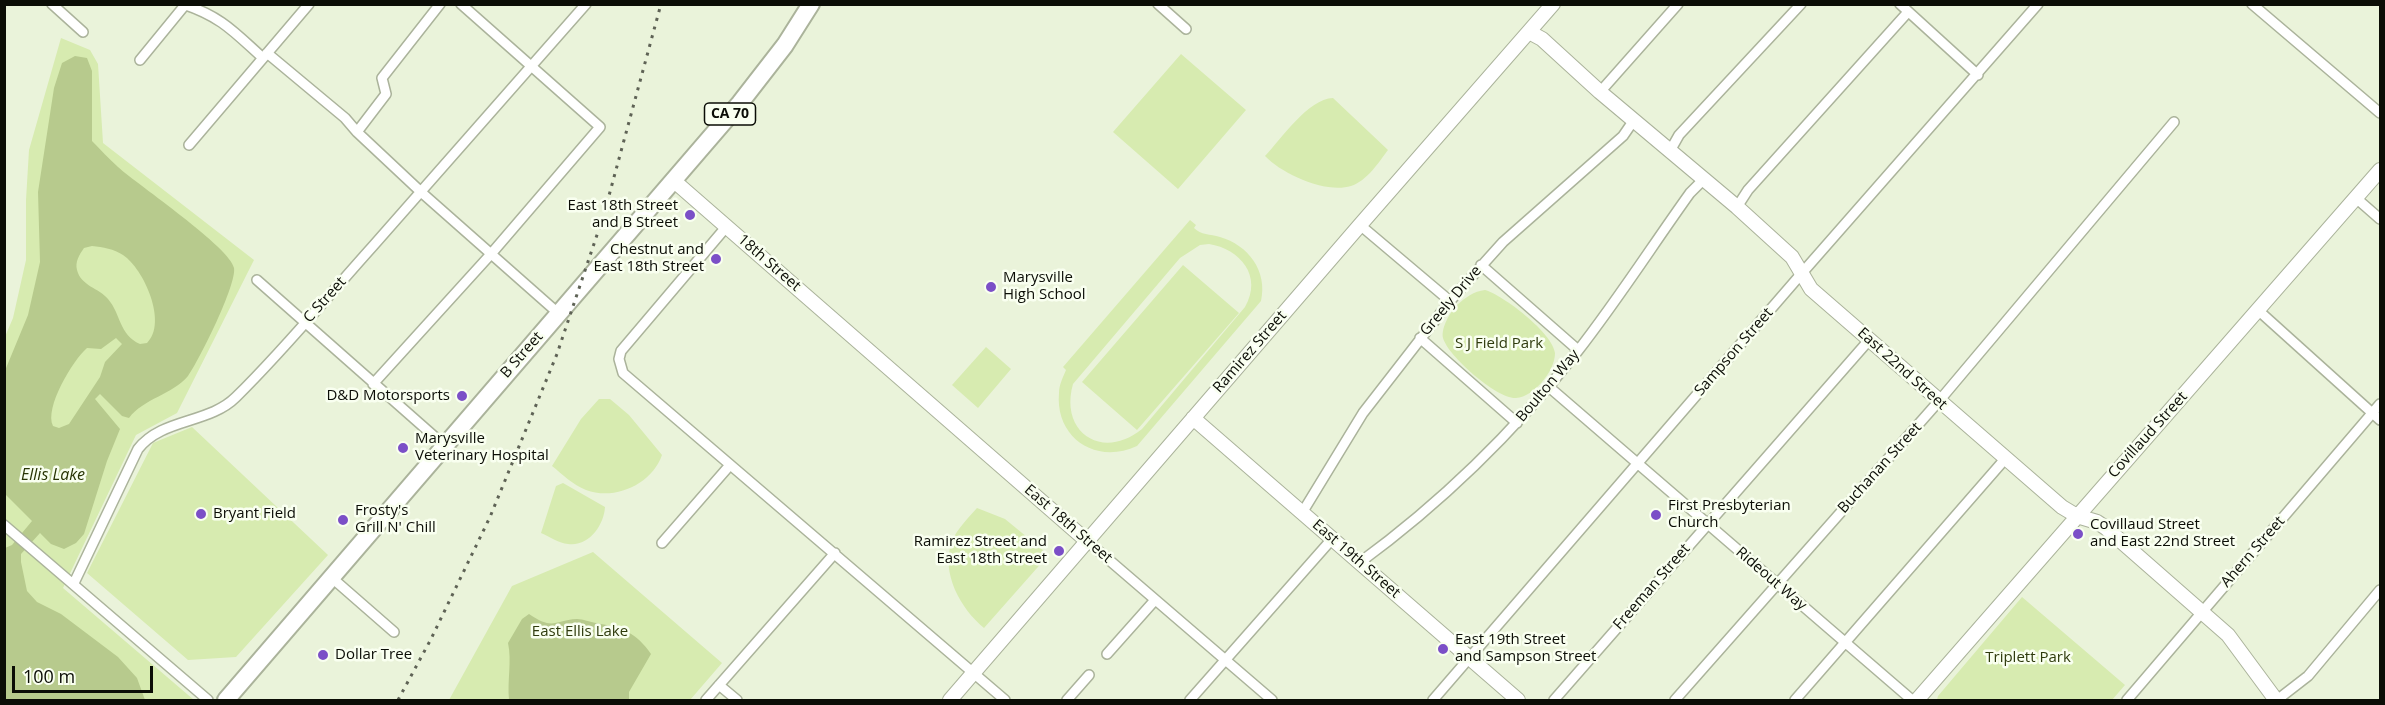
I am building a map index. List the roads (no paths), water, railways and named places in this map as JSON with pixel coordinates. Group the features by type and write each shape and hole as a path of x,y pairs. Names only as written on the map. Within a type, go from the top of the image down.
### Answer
{"highway":[{"name":"B Street","path":"226,700 756,84 812,4"}],"street":[{"path":"51,4 84,32"},
{"path":"189,145 309,4"},
{"path":"357,132 386,94 382,78 440,4"},
{"path":"373,384 491,254 600,127 461,4"},
{"name":"C Street","path":"74,583 138,449 145,439 159,431 216,410 234,399 421,192 586,4"},
{"path":"1158,4 1186,29"},
{"name":"Ramirez Street","path":"950,700 1553,4"},
{"path":"1600,92 1678,4"},
{"path":"1670,150 1679,135 1801,4"},
{"path":"1899,4 1978,75"},
{"name":"Sampson Street","path":"1433,700 2038,4"},
{"path":"2252,4 2380,113"},
{"path":"140,60 184,5 207,12 221,20 345,118 421,192 558,313"},
{"path":"1737,207 1748,190 1908,12"},
{"name":"East 22nd Street","path":"1529,32 1542,39 1600,92 1737,207 1792,257 1811,289 2005,459 2062,507 2106,528 2203,611 2236,644 2276,700"},
{"name":"Greely Drive","path":"1302,513 1348,434 1450,301 1503,242 1623,136 1634,120"},
{"name":"Buchanan Street","path":"1675,700 1939,401 2174,123"},
{"name":"Covillaud Street","path":"1917,700 2380,170"},
{"name":"Boulton Way","path":"1359,563 1447,493 1549,387 1690,193 1704,179"},
{"name":"18th Street","path":"673,180 863,346"},
{"path":"2356,198 2380,219"},
{"path":"1360,225 1450,301"},
{"path":"727,226 627,343 619,359 620,368 627,377 1005,700"},
{"path":"1481,265 1578,350"},
{"path":"257,280 444,446"},
{"path":"2259,310 2380,420"},
{"path":"1420,338 1516,423"},
{"name":"Freeman Street","path":"1554,700 1870,339"},
{"name":"East 18th Street","path":"863,346 1272,700"},
{"name":"Rideout Way","path":"1549,387 1912,700"},
{"name":"Ahern Street","path":"2127,700 2380,404"},
{"name":"East 19th Street","path":"1193,418 1518,700"},
{"path":"1796,700 2005,459"},
{"path":"662,543 730,465"},
{"path":"4,525 208,700"},
{"path":"1190,700 1332,539"},
{"path":"706,700 835,554"},
{"path":"331,577 394,632"},
{"path":"2276,700 2308,676 2380,590"},
{"path":"1107,654 1155,600"},
{"path":"1067,700 1089,675"},
{"path":"719,685 737,700"}],"water":[{"name":"Ellis Lake","path":"75,56 87,58 92,71 92,141 118,167 217,246 234,268 230,290 216,322 193,368 182,382 142,406 129,418 122,416 100,394 95,399 120,429 107,461 84,534 76,543 64,549 51,544 40,533 21,554 27,591 37,602 61,614 118,657 137,678 145,700 5,700 5,548 12,545 32,521 5,494 4,373 28,315 40,262 38,192 54,88 62,63","holes":["92,246 116,251 131,262 139,272 151,297 154,310 153,334 147,343 140,344 133,340 124,330 108,299 82,280 79,275 78,259 84,248","116,338 122,344 105,362 100,377 69,424 59,428 53,426 51,418 56,397 81,354 87,348 101,349"]},
{"path":"529,614 549,623 582,619 621,629 640,641 651,654 629,692 629,700 509,700 508,643 522,619"}],"railway":[{"path":"398,700 431,639 490,517 557,354 604,214 661,4"}],"place":[{"name":"East 18th Street and B Street","path":"690,215"},
{"name":"Chestnut and East 18th Street","path":"716,259"},
{"name":"Marysville High School","path":"991,287"},
{"name":"D&D Motorsports","path":"462,396"},
{"name":"Marysville Veterinary Hospital","path":"403,448"},
{"name":"Bryant Field","path":"201,514"},
{"name":"First Presbyterian Church","path":"1656,515"},
{"name":"Frosty's Grill N' Chill","path":"343,520"},
{"name":"Covillaud Street and East 22nd Street","path":"2078,534"},
{"name":"Ramirez Street and East 18th Street","path":"1059,551"},
{"name":"East 19th Street and Sampson Street","path":"1443,649"},
{"name":"Dollar Tree","path":"323,655"}],"park label":[{"name":"S J Field Park","path":"1499,344"},
{"name":"East Ellis Lake","path":"580,632"},
{"name":"Triplett Park","path":"2028,658"}]}
